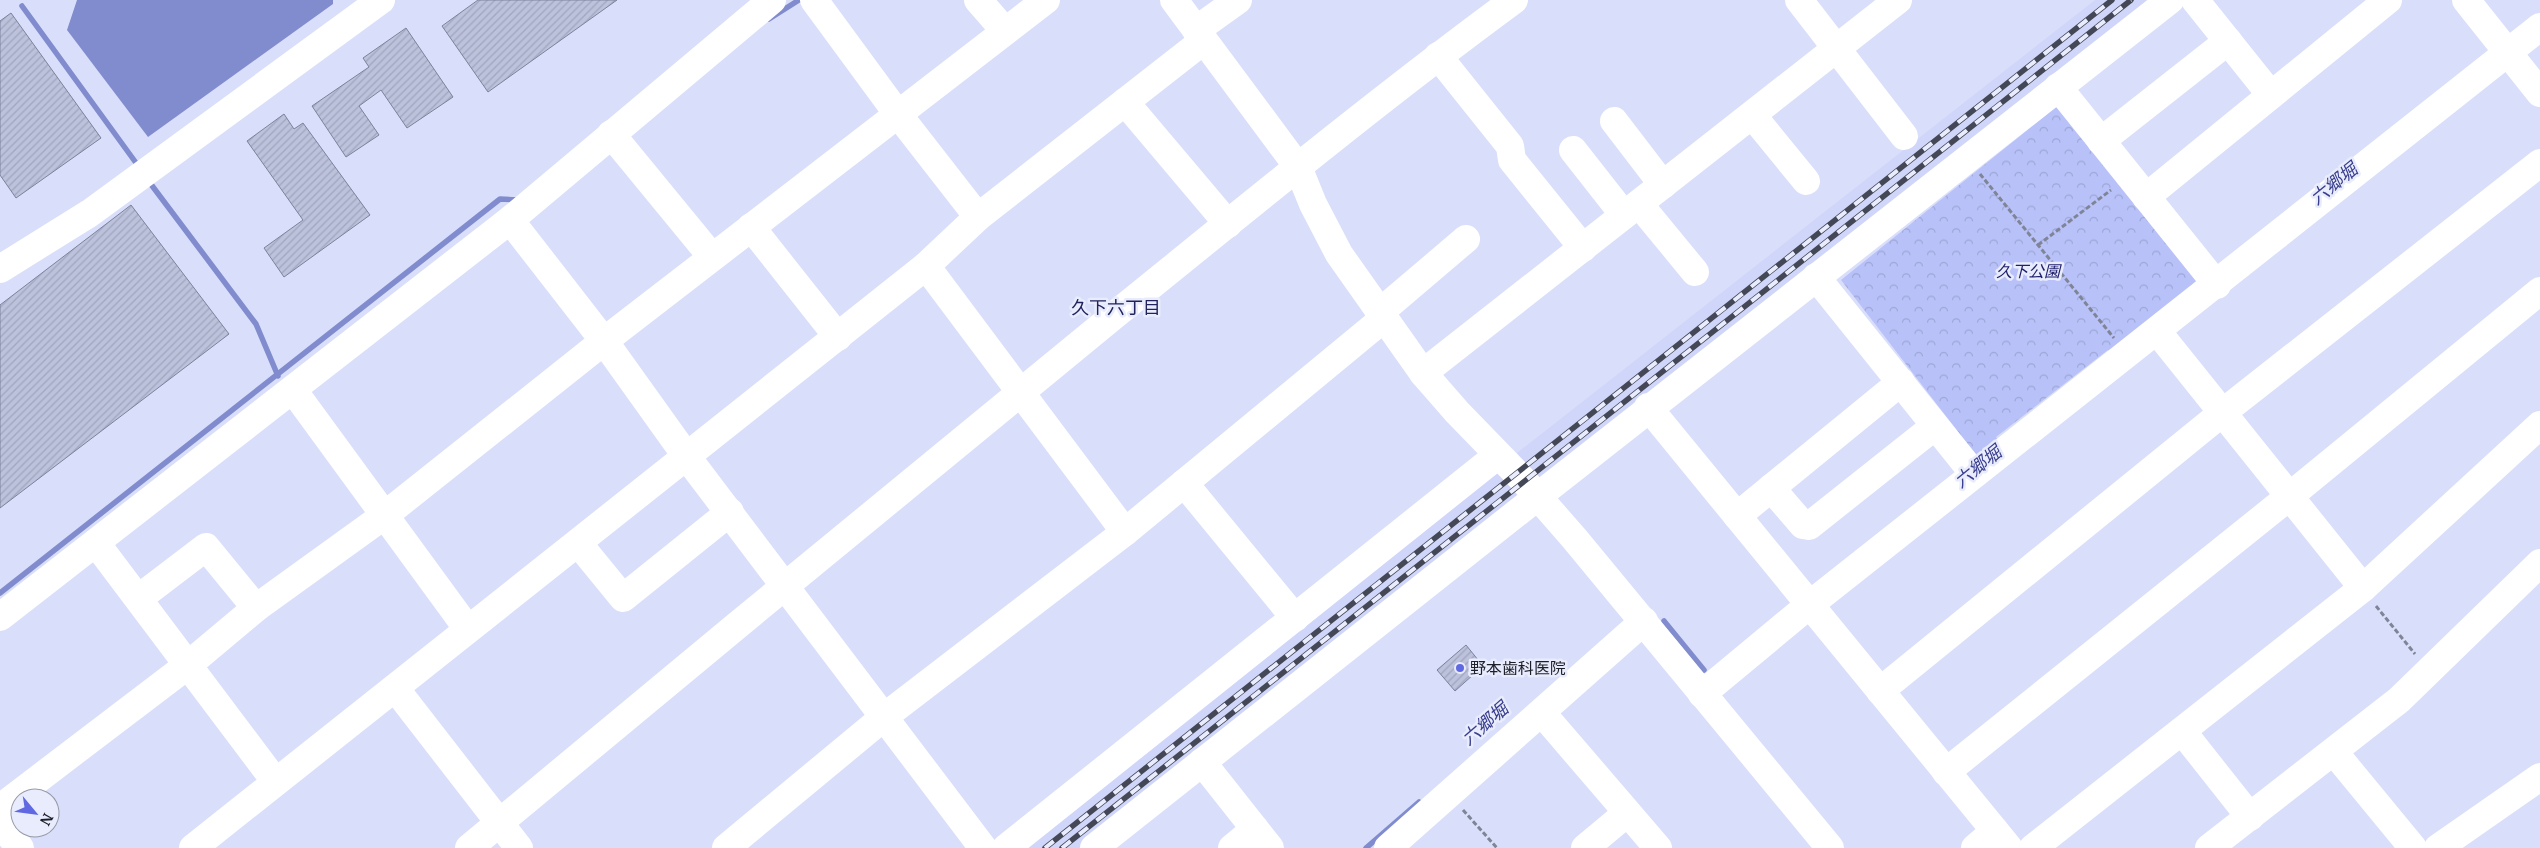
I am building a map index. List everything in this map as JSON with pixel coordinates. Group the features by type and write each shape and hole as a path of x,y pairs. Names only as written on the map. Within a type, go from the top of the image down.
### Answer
{"street":[{"path":"0,269 90,213 380,0"},
{"path":"0,616 510,220 772,0"},
{"path":"814,0 897,114 978,217"},
{"path":"978,0 1004,31"},
{"path":"0,808 188,665 256,608 386,515 604,341 1046,0"},
{"path":"193,848 275,780 395,688 468,628 687,457 926,266 978,217 1125,102 1238,0"},
{"path":"1799,0 1838,48 1904,136"},
{"path":"1423,373 1898,0"},
{"path":"1094,848 1648,408 2170,0"},
{"path":"2195,0 2272,95"},
{"path":"2146,197 2388,0"},
{"path":"2466,0 2540,93"},
{"path":"1176,1 1199,35 1298,166 1312,204 1339,254 1423,373 1538,497 1644,621 1830,848"},
{"path":"469,848 785,584 1298,166 1511,1"},
{"path":"1702,694 1808,606 2540,27"},
{"path":"2101,141 2228,41"},
{"path":"1438,56 1510,146 1512,160 1583,248"},
{"path":"2058,87 2217,284"},
{"path":"1125,102 1228,224"},
{"path":"1752,115 1806,181"},
{"path":"1614,120 1663,185"},
{"path":"611,134 712,257"},
{"path":"1573,150 1695,272"},
{"path":"1880,692 2222,413 2540,163"},
{"path":"510,220 604,341 687,457 983,848"},
{"path":"751,227 838,337"},
{"path":"726,848 884,718 1125,532 1381,316 1466,239"},
{"path":"926,266 1022,391 1125,532"},
{"path":"1816,276 1974,474"},
{"path":"1946,772 2289,497 2540,290"},
{"path":"2157,331 2363,588"},
{"path":"1737,516 1901,382"},
{"path":"293,390 468,628"},
{"path":"1648,408 1808,606 1946,772 1993,842"},
{"path":"2033,848 2363,588 2540,425"},
{"path":"1771,488 1803,525 1809,526 1935,426"},
{"path":"1006,848 1498,455"},
{"path":"1184,483 1295,618"},
{"path":"578,543 623,598 730,512"},
{"path":"96,543 275,780"},
{"path":"139,598 206,547 256,608"},
{"path":"2209,848 2399,700 2540,563"},
{"path":"1388,848 1644,621"},
{"path":"395,688 520,848"},
{"path":"1542,713 1658,848"},
{"path":"2182,731 2250,817"},
{"path":"2334,752 2406,846"},
{"path":"1202,762 1262,839 1232,848"},
{"path":"2438,848 2540,777"},
{"path":"1585,848 1627,813"},
{"path":"0,823 20,848"}],"path":[{"path":"1977,170 2116,341"},
{"path":"2038,246 2111,190"},
{"path":"2363,588 2420,660"},
{"path":"1462,808 1497,848"}],"shaded area":[{"path":"77,0 333,0 333,4 148,137 67,30"},
{"path":"2095,0 2152,0 1542,486 1513,456"},
{"path":"1494,468 1521,500 1079,848 1019,848"}],"green space":[{"name":"久下公園","path":"2056,107 2065,111 2203,284 2113,356 2108,350 1996,437 2000,443 1979,459 1841,280"}],"building":[{"path":"478,0 617,0 488,92 442,26"},
{"path":"11,13 101,138 16,198 0,175 0,21"},
{"path":"406,28 453,97 407,128 381,90 359,106 379,135 346,157 312,106 369,67 363,58"},
{"path":"284,114 294,129 303,123 370,215 284,277 264,248 303,220 247,141"},
{"path":"131,205 229,334 0,508 0,305"},
{"name":"野本歯科医院","path":"1466,645 1483,666 1455,691 1437,670"}],"waterway":[{"path":"769,19 799,0"},
{"path":"22,6 139,167"},
{"path":"147,179 256,324 278,376"},
{"path":"0,593 500,199 518,200"},
{"name":"六郷堀","path":"1664,621 1704,670"},
{"name":"六郷堀","path":"1366,848 1419,802"}],"railway":[{"path":"1045,848 2112,0"},
{"path":"1062,848 2131,0"}],"place":[{"name":"野本歯科医院","path":"1460,668"}],"district":[{"name":"久下六丁目","path":"1116,308"}]}
